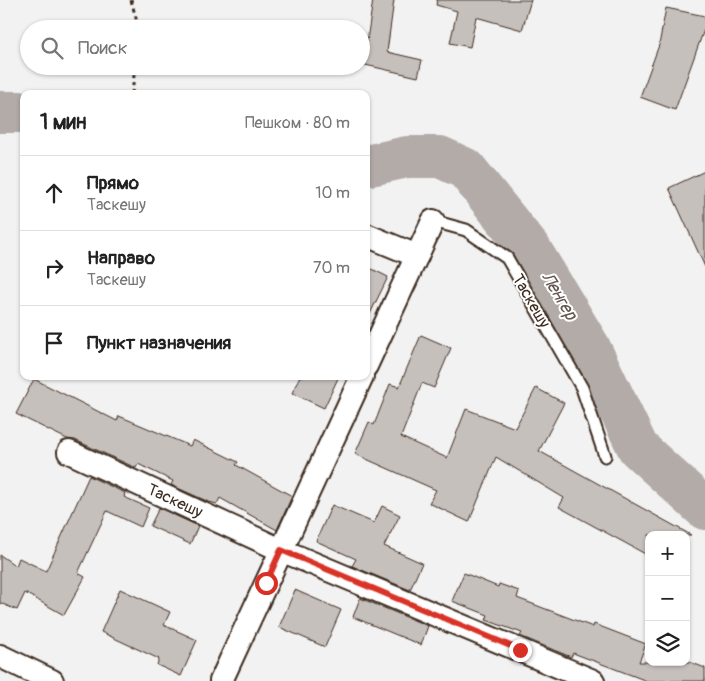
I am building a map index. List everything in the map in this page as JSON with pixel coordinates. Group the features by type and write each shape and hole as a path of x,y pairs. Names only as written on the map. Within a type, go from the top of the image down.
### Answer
{"street":[{"name":"Таскешу","path":"370,357 433,221"},
{"path":"370,237 417,256"},
{"path":"221,681 360,380"},
{"name":"Таскешу","path":"69,452 281,550 594,681"},
{"path":"0,656 52,681"}],"lane":[{"name":"Таскешу","path":"433,221 466,230 507,258 582,388 605,456"}],"path":[{"path":"130,0 136,20"},
{"path":"132,90 134,75"}],"building":[{"path":"373,0 394,0 387,52 422,60 418,77 370,66 370,20"},
{"path":"437,0 531,0 522,30 476,17 470,47 450,43 457,11 436,5"},
{"path":"666,8 705,16 705,27 675,110 640,97 659,45"},
{"path":"705,171 705,267 669,188"},
{"path":"370,268 388,277 370,314"},
{"path":"421,335 451,348 434,388 422,383 401,437 447,458 466,409 515,428 536,388 564,403 539,451 684,531 645,531 645,554 559,507 564,498 496,457 469,522 429,503 436,490 355,454 369,422 374,425 390,384 399,387"},
{"path":"33,380 36,380 117,421 119,416 190,446 193,440 238,462 236,465 292,496 277,530 220,498 217,504 209,502 171,485 173,481 138,464 136,468 75,440 67,439 16,414"},
{"path":"298,380 337,380 324,408 292,393"},
{"path":"89,476 125,493 124,497 149,508 141,527 107,511 78,573 85,577 64,615 25,593 17,610 0,603 0,555 16,566 19,558 46,571"},
{"path":"332,505 374,523 382,506 400,515 384,546 422,563 410,590 352,566 356,559 316,541"},
{"path":"159,508 198,526 190,544 150,526"},
{"path":"464,573 498,587 499,584 519,591 517,598 593,627 594,624 645,644 639,662 645,662 645,666 690,666 690,662 705,668 705,681 647,681 573,653 571,657 520,636 522,633 486,620 488,615 452,601"},
{"path":"120,589 170,612 164,625 197,640 181,676 157,665 159,659 101,632"},
{"path":"295,590 341,610 325,647 279,627"},
{"path":"360,598 428,626 421,645 353,617"}],"waterway":[{"name":"Ленгер","path":"0,112 20,112"},
{"name":"Ленгер","path":"370,165 407,157 440,157 466,169 531,250 589,346 638,448 705,509"}],"route":[{"path":"266,583 281,550 520,650"}]}
